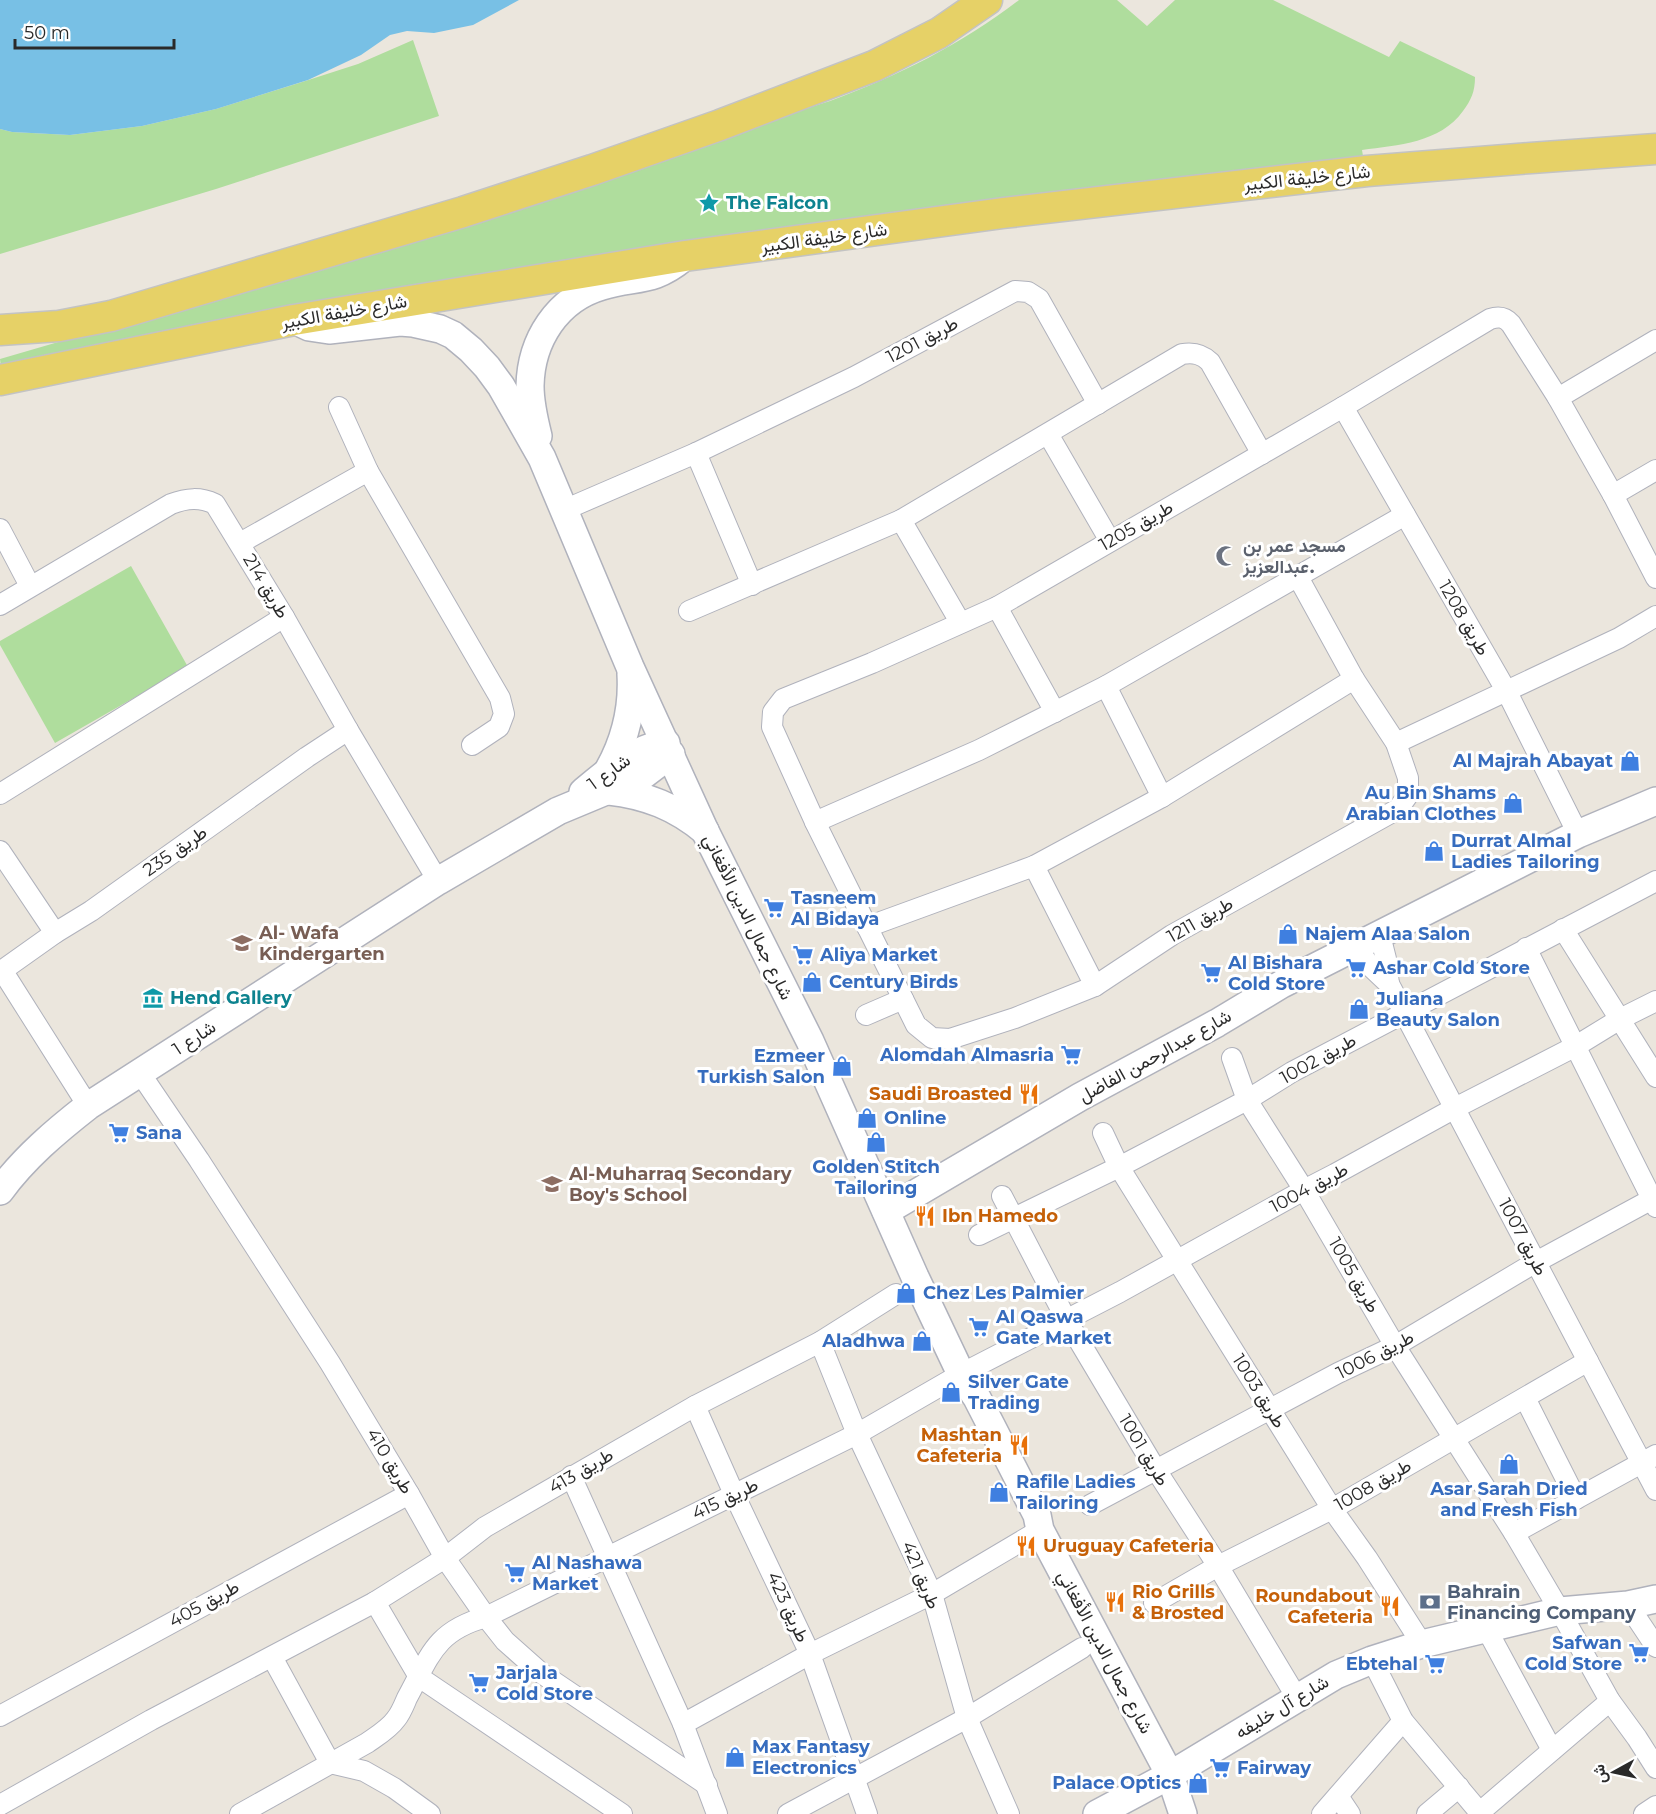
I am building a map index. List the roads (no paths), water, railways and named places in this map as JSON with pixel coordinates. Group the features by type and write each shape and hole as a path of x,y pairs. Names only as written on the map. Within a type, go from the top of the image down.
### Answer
{"main road":[{"path":"0,330 69,325 111,316 463,212 592,170 760,110 874,66 939,33 987,0"},
{"name":"شارع خليفة الكبير","path":"0,380 294,320 685,256 1003,213 1367,171 1656,149"}],"street":[{"name":"شارع جمال الدين الأفغاني","path":"542,458 530,387 535,353 549,323 560,310 589,291 652,277 685,256"},
{"name":"طريق 1201","path":"564,510 696,453 854,377 1015,291 1028,292 1039,299 1098,404"},
{"name":"طريق 1205","path":"932,1038 916,1025 772,727 773,712 783,699 872,663 997,607 1343,407 1490,318 1496,317 1502,317 1511,324 1558,398 1613,495 1656,578"},
{"name":"شارع جمال الدين الأفغاني","path":"294,320 309,327 329,330 386,323 413,323 440,329 453,335 471,350 501,386 542,458 630,667 705,831 810,1041 961,1374 968,1405 1024,1513 1040,1530 1170,1775 1183,1814"},
{"path":"1558,398 1656,340"},
{"path":"689,611 900,519 1182,354 1197,354 1210,362 1262,454"},
{"path":"339,407 368,471 500,698 504,714 499,727 472,745"},
{"name":"طريق 1208","path":"1343,407 1507,692 1578,834"},
{"path":"1048,434 1110,541"},
{"path":"696,453 752,585"},
{"path":"1613,495 1656,470"},
{"path":"240,543 368,471"},
{"name":"طريق 214","path":"0,605 171,504 183,500 205,500 215,504 438,880"},
{"path":"816,822 979,750 1106,686 1405,515"},
{"path":"900,519 960,622"},
{"path":"0,529 30,586"},
{"name":"طريق 1211","path":"932,1038 950,1039 1015,1018 1095,986 1172,935 1398,809 1408,795 1408,778 1396,743 1354,679 1298,577"},
{"path":"997,607 1055,712"},
{"path":"1396,743 1619,638 1656,616"},
{"path":"0,794 284,617"},
{"path":"630,667 632,685 627,721 608,782 635,795 660,802 684,815 705,831"},
{"path":"867,927 1034,866 1162,797 1354,679"},
{"path":"1106,686 1162,797"},
{"name":"طريق 235","path":"88,1106 1,971 91,911 348,730"},
{"name":"شارع 1","path":"0,1191 17,1170 58,1129 88,1106 438,880 608,782 642,776 668,748"},
{"name":"شارع عبدالرحمن الفاضل","path":"886,1211 1080,1096 1217,1023 1282,984 1578,834 1656,801"},
{"path":"0,851 55,933"},
{"path":"1034,866 1095,986"},
{"name":"طريق 1002","path":"979,1235 1119,1167 1247,1100 1292,1072 1404,1012 1656,881"},
{"path":"1563,929 1656,1077"},
{"name":"طريق 1007","path":"1368,941 1371,967 1389,984 1588,1361 1649,1459 1656,1490"},
{"path":"1526,948 1655,1201"},
{"path":"866,1015 903,999"},
{"name":"طريق 1004","path":"961,1374 1066,1320 1656,1001"},
{"name":"طريق 1005","path":"1232,1058 1247,1100 1304,1190 1395,1346 1514,1533 1610,1701 1656,1768"},
{"name":"طريق 410","path":"140,1073 317,1343 446,1558 505,1641 541,1673 706,1785"},
{"name":"طريق 1003","path":"1103,1133 1119,1167 1270,1410 1332,1509 1373,1567 1422,1644"},
{"name":"طريق 1001","path":"1002,1196 1066,1320 1297,1698"},
{"name":"طريق 1006","path":"1090,1505 1338,1373 1395,1346 1536,1262 1655,1201"},
{"name":"طريق 413","path":"0,1805 151,1720 375,1602 446,1558 485,1527 571,1476 695,1406 820,1342 896,1294"},
{"name":"طريق 421","path":"820,1342 857,1434 932,1594 967,1718 1009,1814"},
{"name":"طريق 1008","path":"1154,1603 1218,1566 1332,1509 1588,1361"},
{"name":"طريق 415","path":"240,1814 382,1732 396,1719 435,1646 446,1636 472,1621 486,1617 857,1434 961,1374"},
{"path":"1526,1398 1576,1499"},
{"name":"طريق 423","path":"695,1406 810,1654 867,1814"},
{"path":"1514,1533 1649,1459"},
{"path":"571,1476 683,1724 717,1814"},
{"name":"طريق 405","path":"0,1716 409,1494"},
{"path":"683,1724 810,1654 932,1594 1040,1530"},
{"name":"شارع آل خليفه","path":"1096,1814 1170,1775 1336,1675 1372,1660 1422,1644 1560,1611 1628,1605 1656,1599"},
{"path":"375,1602 419,1677 622,1814"},
{"path":"1628,1605 1656,1647"},
{"path":"1486,1628 1552,1750"},
{"path":"788,1814 967,1718 1082,1648"},
{"path":"272,1657 330,1763 364,1771 394,1788 430,1814"},
{"path":"1372,1660 1403,1721 1481,1813 1610,1701"},
{"path":"1322,1814 1403,1721"},
{"path":"1427,1814 1459,1787"},
{"path":"1338,1796 1350,1814"},
{"path":"1644,1814 1656,1806"}],"water":[{"path":"0,0 519,0 473,25 434,33 407,31 390,35 361,55 308,80 216,109 142,126 70,135 12,132 0,129"}],"place":[{"name":"The Falcon","path":"709,203"},
{"name":"مسجد عمر بن عبدالعزيز.","path":"1226,556"},
{"name":"Al Majrah Abayat","path":"1630,761"},
{"name":"Au Bin Shams Arabian Clothes","path":"1513,803"},
{"name":"Durrat Almal Ladies Tailoring","path":"1434,851"},
{"name":"Tasneem Al Bidaya","path":"774,908"},
{"name":"Najem Alaa Salon","path":"1288,934"},
{"name":"Al- Wafa Kindergarten","path":"242,943"},
{"name":"Aliya Market","path":"803,955"},
{"name":"Ashar Cold Store","path":"1356,968"},
{"name":"Al Bishara Cold Store","path":"1211,973"},
{"name":"Century Birds","path":"812,982"},
{"name":"Hend Gallery","path":"153,998"},
{"name":"Juliana Beauty Salon","path":"1359,1009"},
{"name":"Alomdah Almasria","path":"1071,1055"},
{"name":"Ezmeer Turkish Salon","path":"842,1066"},
{"name":"Saudi Broasted","path":"1029,1094"},
{"name":"Online","path":"867,1118"},
{"name":"Sana","path":"119,1133"},
{"name":"Golden Stitch Tailoring","path":"876,1142"},
{"name":"Al-Muharraq Secondary Boy's School","path":"552,1184"},
{"name":"Ibn Hamedo","path":"925,1216"},
{"name":"Chez Les Palmier","path":"906,1293"},
{"name":"Al Qaswa Gate Market","path":"979,1327"},
{"name":"Aladhwa","path":"922,1341"},
{"name":"Silver Gate Trading","path":"951,1392"},
{"name":"Mashtan Cafeteria","path":"1019,1445"},
{"name":"Asar Sarah Dried and Fresh Fish","path":"1509,1464"},
{"name":"Rafile Ladies Tailoring","path":"999,1492"},
{"name":"Uruguay Cafeteria","path":"1026,1546"},
{"name":"Al Nashawa Market","path":"515,1573"},
{"name":"Rio Grills & Brosted","path":"1115,1602"},
{"name":"Bahrain Financing Company","path":"1430,1602"},
{"name":"Roundabout Cafeteria","path":"1390,1606"},
{"name":"Safwan Cold Store","path":"1639,1653"},
{"name":"Ebtehal","path":"1435,1664"},
{"name":"Jarjala Cold Store","path":"479,1683"},
{"name":"Max Fantasy Electronics","path":"735,1757"},
{"name":"Fairway","path":"1220,1768"},
{"name":"Palace Optics","path":"1198,1783"}]}
